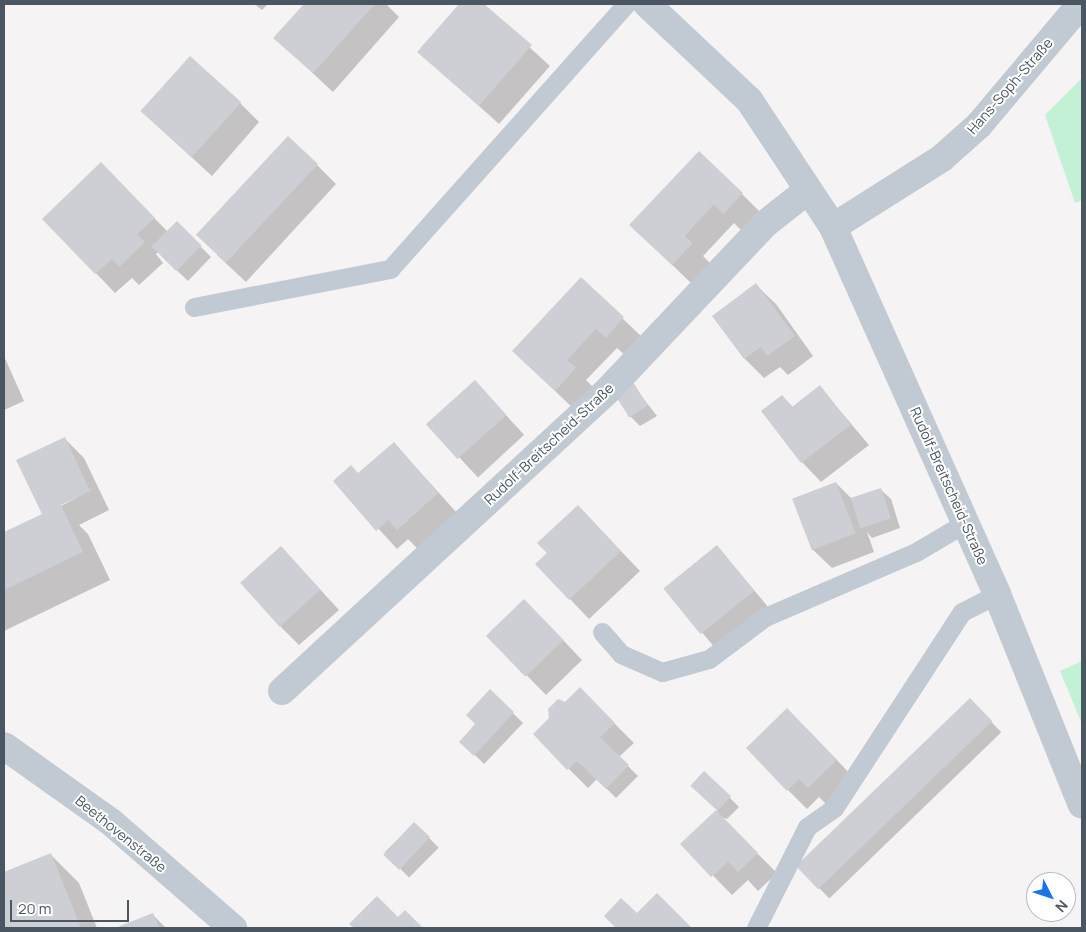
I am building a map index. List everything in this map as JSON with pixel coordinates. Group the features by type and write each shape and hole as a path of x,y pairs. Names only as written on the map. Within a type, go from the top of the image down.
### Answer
{"street":[{"name":"Rudolf-Breitscheid-Straße","path":"647,4 748,100 833,227 997,594 1082,806"},
{"name":"Hans-Soph-Straße","path":"833,227 942,158 957,145 979,125 1081,4"},
{"name":"Rudolf-Breitscheid-Straße","path":"282,691 609,389 765,224 808,190"},
{"name":"Beethovenstraße","path":"4,746 111,822 233,928"}],"lane":[{"path":"194,306 390,269 626,4"},
{"path":"602,632 621,654 662,672 708,659 765,617 916,552 965,523"},
{"path":"756,928 807,827 834,808 962,612 997,594"}],"green space":[{"path":"1082,78 1082,200 1075,203 1045,115"},
{"path":"1082,661 1082,724 1060,671"}],"building":[{"path":"304,4 375,4 313,73 273,38"},
{"path":"459,4 484,4 532,45 479,106 417,52"},
{"path":"190,56 241,102 192,157 140,111"},
{"path":"288,136 318,164 226,263 196,235"},
{"path":"699,151 743,193 723,214 714,204 685,236 693,243 672,265 629,225"},
{"path":"101,162 155,218 137,234 145,242 119,267 112,259 95,274 42,219"},
{"path":"177,221 202,246 176,271 152,246"},
{"path":"581,277 624,317 606,338 596,329 567,360 576,368 555,391 512,351"},
{"path":"756,283 795,336 767,356 761,347 744,359 712,316"},
{"path":"475,380 506,415 457,459 426,424"},
{"path":"633,382 648,406 629,417 614,394"},
{"path":"820,385 851,425 801,463 761,411 782,395 792,407"},
{"path":"65,437 90,491 61,505 83,552 4,590 4,532 42,514 16,460"},
{"path":"394,442 438,493 397,530 388,520 376,531 333,481 351,465 358,473"},
{"path":"836,482 856,533 812,550 792,499"},
{"path":"881,488 891,518 860,528 851,498"},
{"path":"578,505 621,551 569,600 535,564 547,553 537,543"},
{"path":"717,545 754,591 701,634 663,588"},
{"path":"281,546 320,590 280,627 240,583"},
{"path":"524,599 564,640 525,677 486,636"},
{"path":"580,687 615,723 600,737 629,765 606,789 577,761 567,770 533,734 549,718 548,709 558,699 565,702"},
{"path":"490,689 514,712 474,756 459,742 475,724 466,715"},
{"path":"970,698 992,721 818,889 796,866"},
{"path":"787,708 837,760 808,788 799,779 787,791 746,748"},
{"path":"704,771 731,796 717,811 690,786"},
{"path":"716,810 758,853 738,872 728,862 711,877 680,844"},
{"path":"414,822 430,837 399,870 383,855"},
{"path":"51,853 81,928 4,928 4,872"},
{"path":"657,893 692,928 616,928 604,916 621,898 637,913"},
{"path":"377,896 398,917 405,910 423,928 354,928 349,924"},
{"path":"153,913 159,928 115,928"}]}
